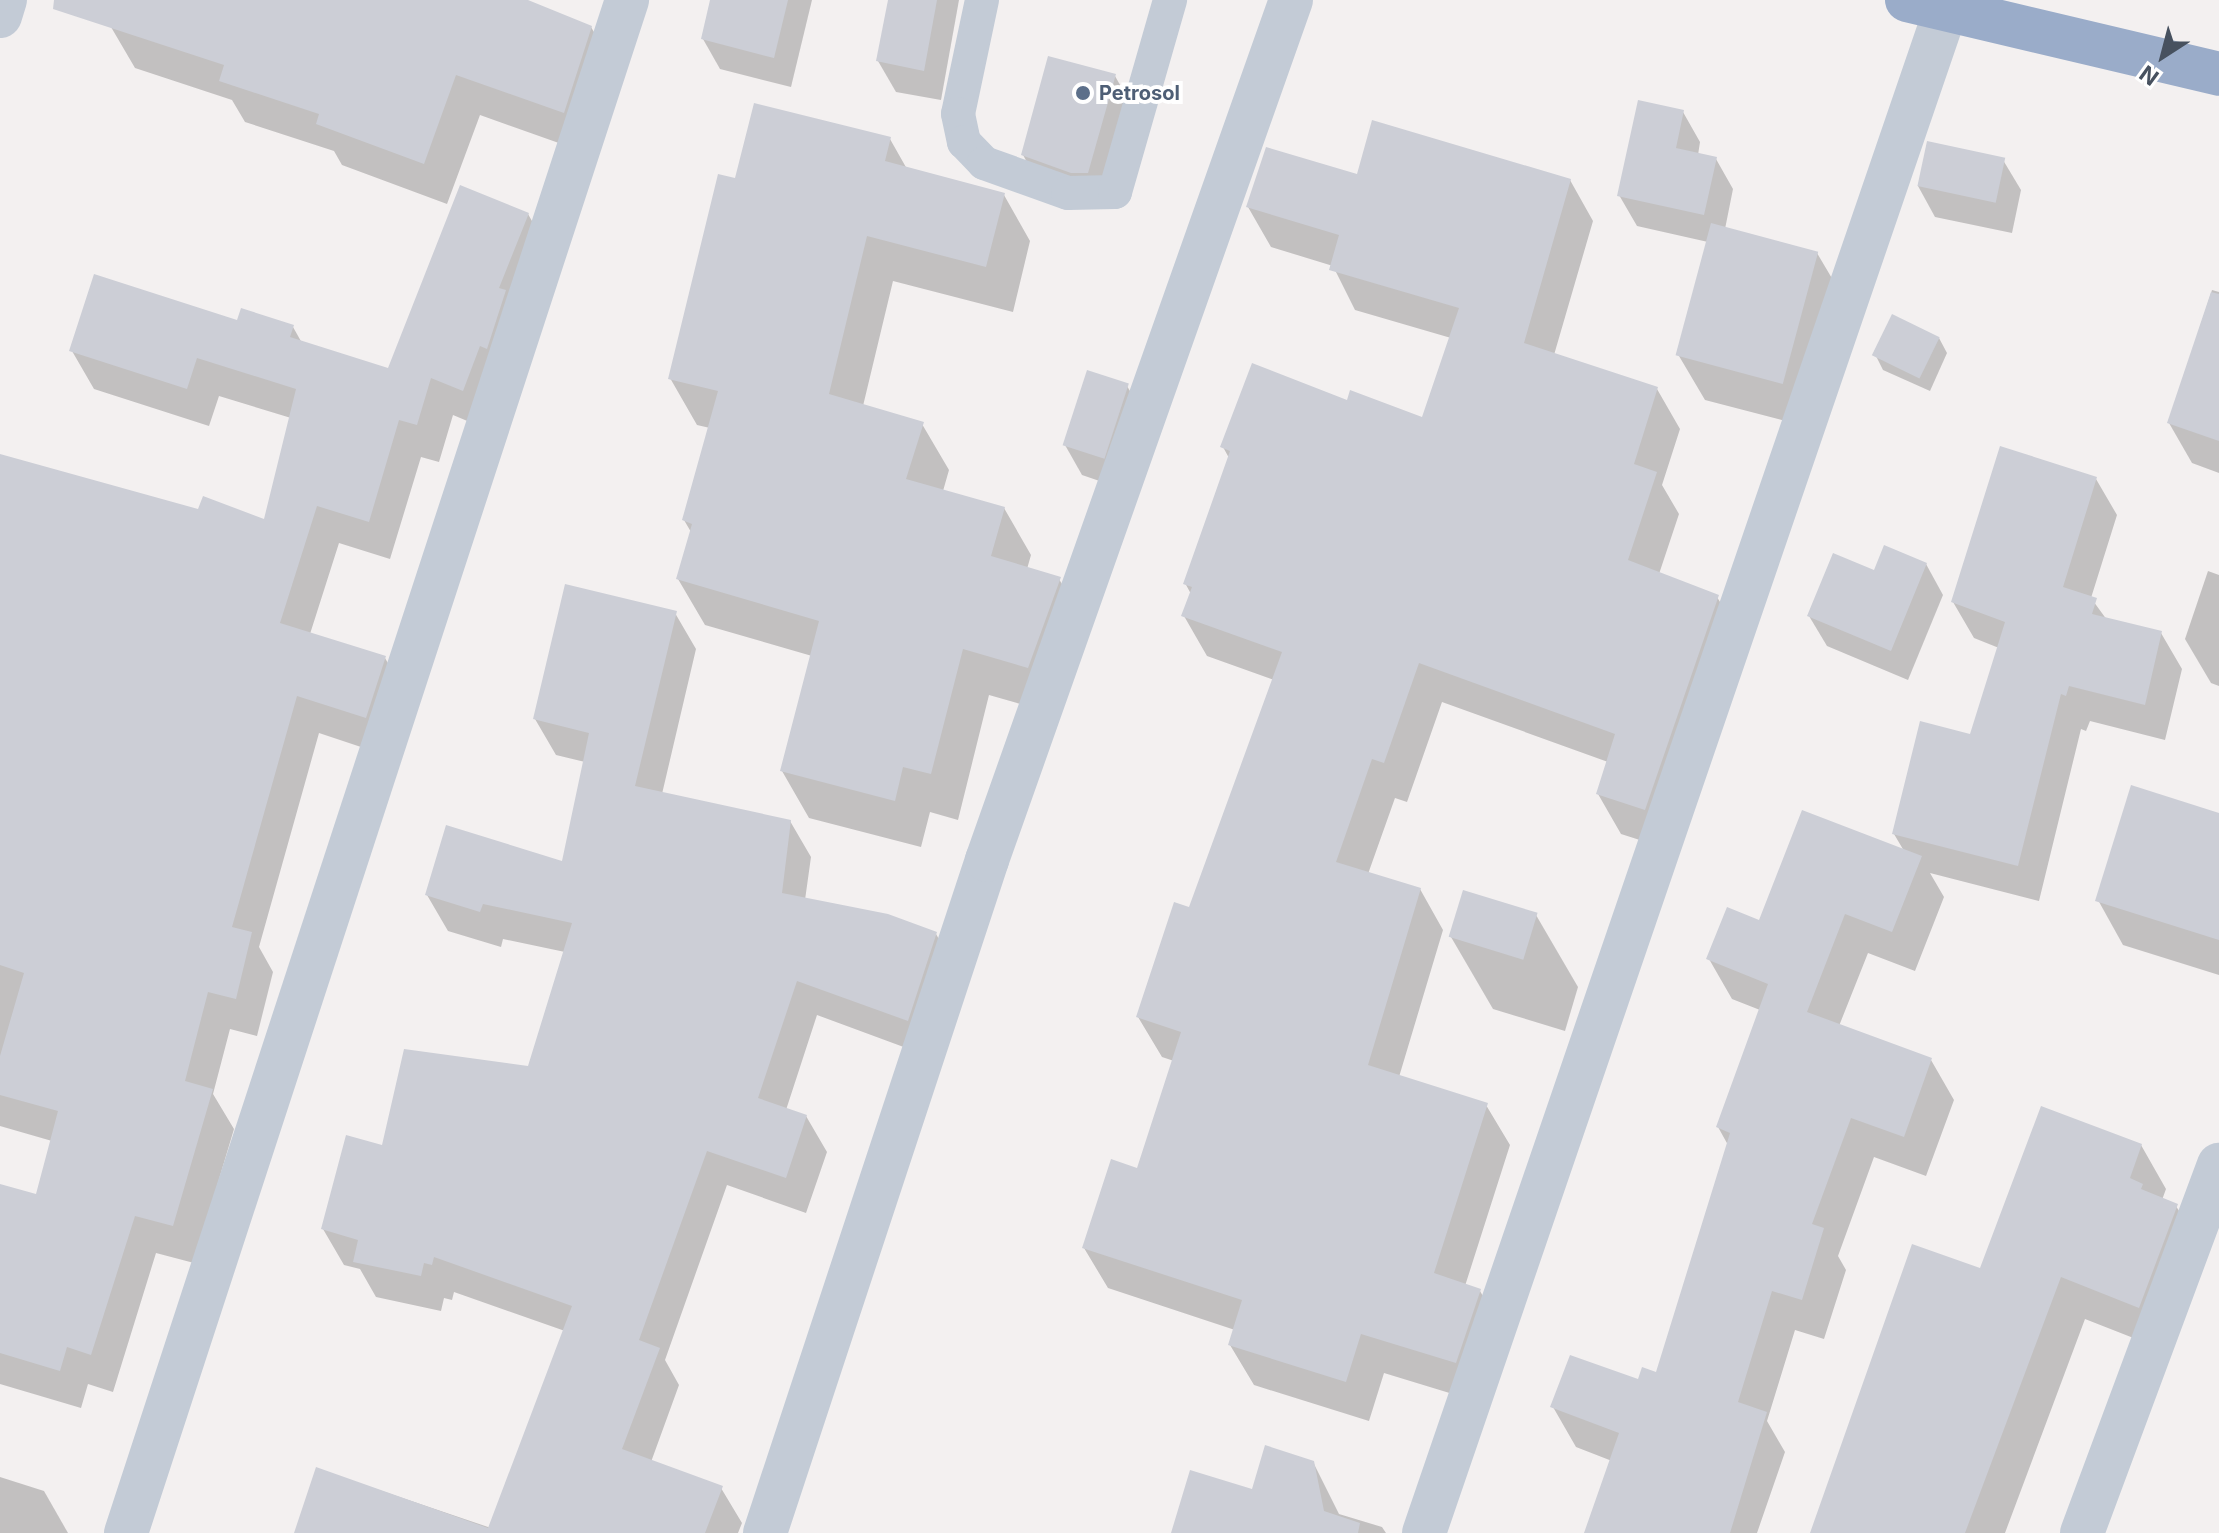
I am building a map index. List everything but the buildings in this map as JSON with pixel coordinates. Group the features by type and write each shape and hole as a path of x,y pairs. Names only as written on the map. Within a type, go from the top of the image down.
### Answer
{"highway":[{"path":"1926,4 2219,74"}],"street":[{"path":"0,16 5,0"},
{"path":"126,1533 627,0"},
{"path":"765,1533 987,860 1291,0"},
{"path":"1424,1533 1926,4"},
{"path":"2082,1533 2219,1165"}],"lane":[{"path":"982,0 958,114 964,142 984,163 1068,193 1115,192 1170,0"}],"place":[{"name":"Petrosol","path":"1083,93"}]}
